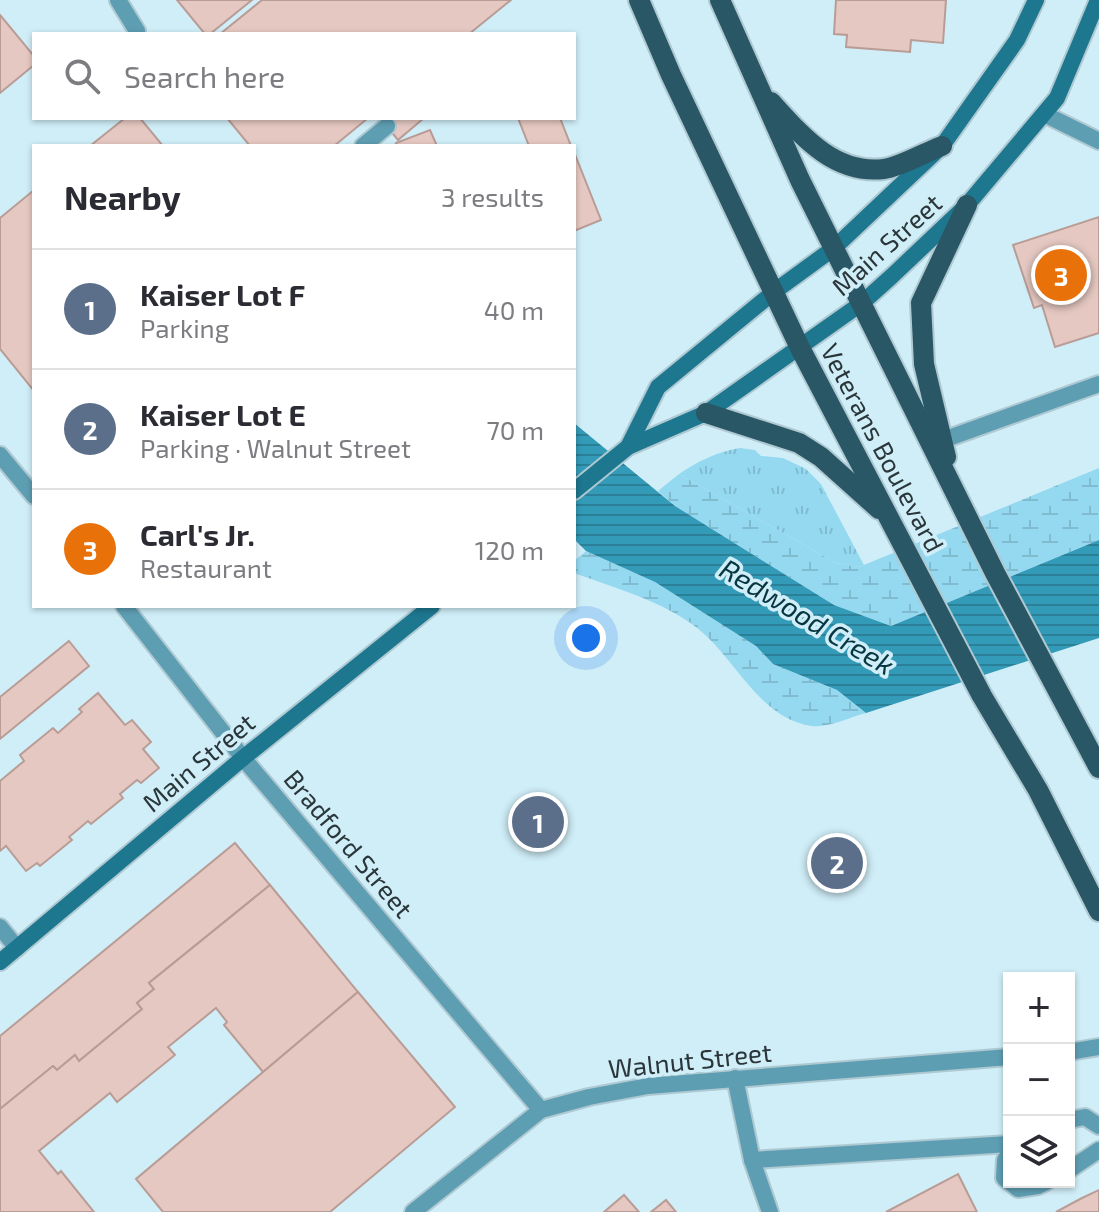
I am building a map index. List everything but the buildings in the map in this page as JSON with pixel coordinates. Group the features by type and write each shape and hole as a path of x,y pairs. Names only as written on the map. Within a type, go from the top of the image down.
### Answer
{"main road":[{"name":"Veterans Boulevard","path":"639,0 677,88 800,348 982,696 1038,790 1099,911"},
{"name":"Veterans Boulevard","path":"720,0 834,248 995,573 1099,768"},
{"path":"757,86 803,138 827,157 853,167 885,169 942,146"},
{"path":"950,481 924,364 921,303 967,205"},
{"path":"706,413 799,443 844,476 891,520"}],"street":[{"path":"118,0 137,31"},
{"name":"Main Street","path":"628,447 658,387 775,291 834,248 942,146 1017,40 1036,0"},
{"name":"Main Street","path":"576,489 628,447 706,413 862,303 967,205 1057,98 1098,0"},
{"path":"1044,114 1099,141"},
{"path":"365,144 387,126"},
{"path":"943,440 1099,384"},
{"path":"0,455 32,494"},
{"name":"Bradford Street","path":"126,608 243,758 541,1110"},
{"name":"Main Street","path":"0,962 243,758 430,608"},
{"path":"0,927 17,948"},
{"path":"1075,1051 1099,1047"},
{"name":"Walnut Street","path":"413,1212 541,1110 589,1097 648,1086 1003,1057"},
{"path":"735,1078 752,1160 770,1212"},
{"path":"1075,1119 1085,1117 1099,1126"},
{"path":"752,1160 1003,1144"},
{"path":"1075,1166 1099,1150"}],"green space":[{"path":"740,448 755,450 761,456 783,458 806,469 821,484 864,565 836,563 679,474 708,458"},
{"path":"1099,468 1099,540 891,626 834,605 675,506 658,491 679,474 836,563 859,567"},
{"path":"586,551 655,582 756,646 773,664 837,690 866,713 818,726 793,721 763,700 711,641 684,618 638,596 576,574 576,559"}],"water":[{"name":"Redwood Creek","path":"576,425 675,506 834,605 891,626 1099,540 1099,638 866,713 837,690 773,664 756,646 655,582 586,551 576,541"}],"place":[{"name":"Carl's Jr.","path":"1061,275"},
{"name":"Kaiser Lot F","path":"538,822"},
{"name":"Kaiser Lot E","path":"837,863"}]}
